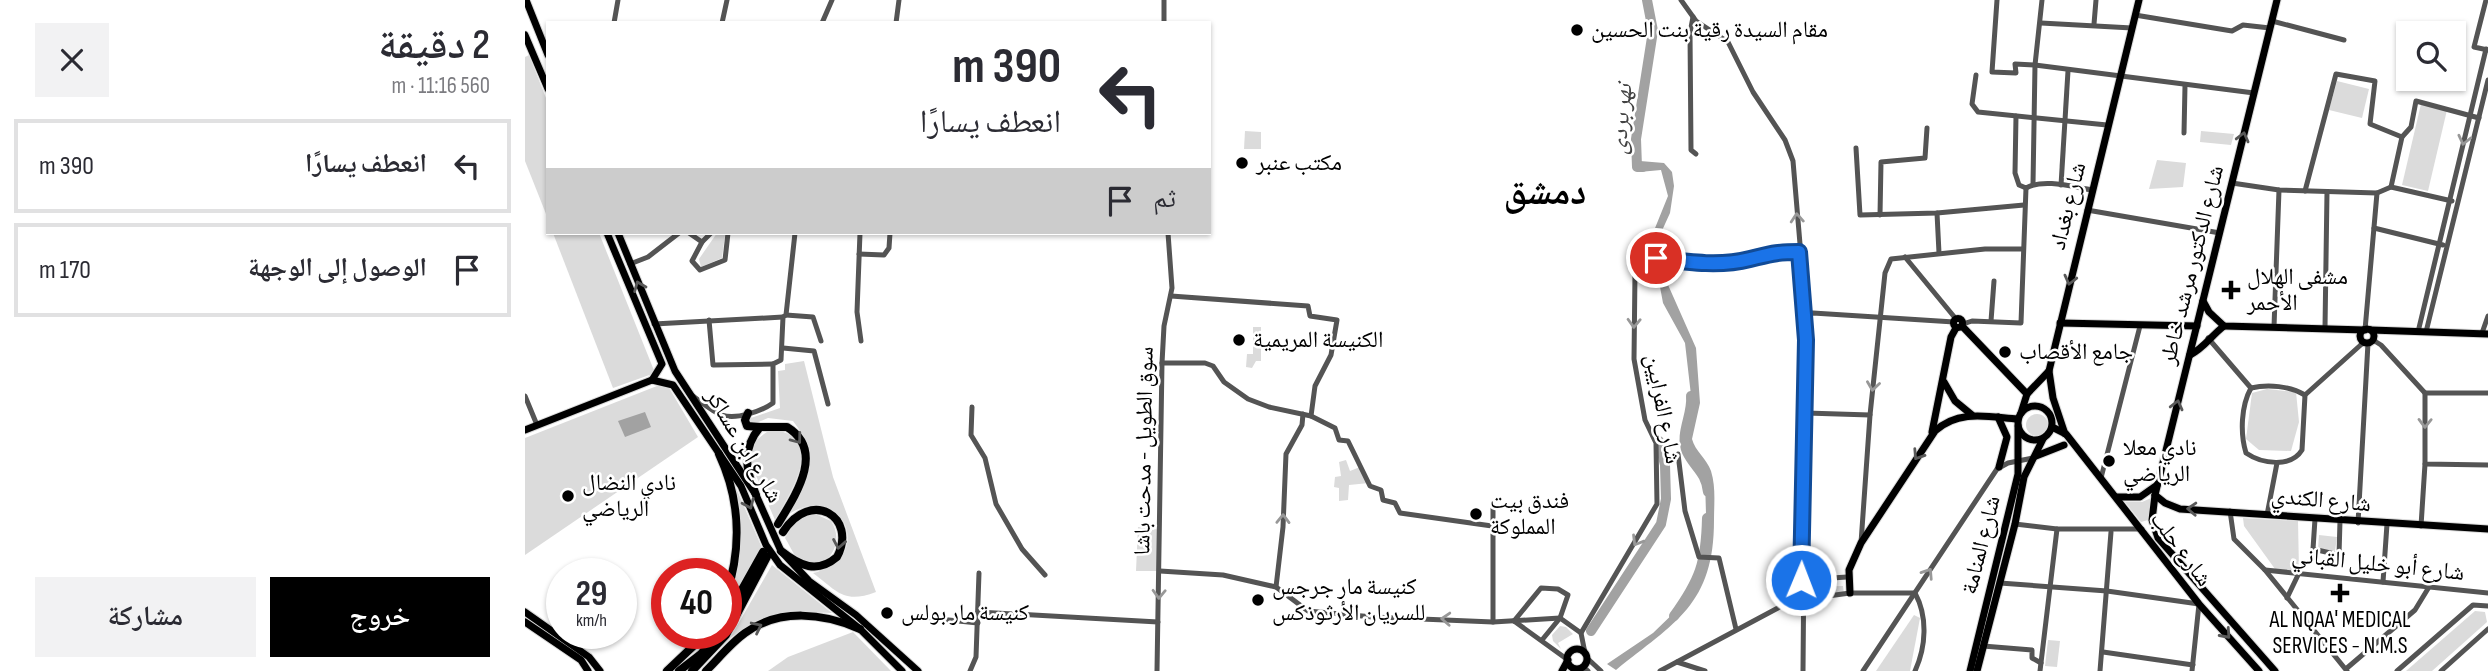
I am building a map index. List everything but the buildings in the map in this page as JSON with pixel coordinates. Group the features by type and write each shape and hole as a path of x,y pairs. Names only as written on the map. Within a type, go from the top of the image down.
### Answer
{"highway":[{"path":"748,413 745,420 747,426 787,427 799,438 806,454 801,483 781,528 790,520 813,509 825,512 837,521 842,541 837,557 819,568 806,567 781,551"},
{"path":"756,495 746,457 749,443 760,427"},
{"path":"719,454 733,486 737,519 734,558"},
{"path":"742,592 765,555 742,602"},
{"path":"706,671 746,632 784,617 834,618 860,629"},
{"path":"667,671 690,649"},
{"path":"679,671 705,649"},
{"path":"692,671 713,649"}],"main road":[{"path":"526,0 546,50"},
{"name":"شارع بغداد","path":"2019,420 2027,394 2049,370 2139,0"},
{"name":"شارع الدكتور مرشد خاطر","path":"2158,538 2152,520 2155,495 2277,0"},
{"path":"525,35 528,49 546,85"},
{"path":"525,430 652,380 662,364 608,235"},
{"name":"شارع ابن عساكر","path":"619,235 654,324 689,393 756,495 781,551 809,581 856,615 918,671"},
{"path":"2203,300 2209,312 2224,326"},
{"path":"2060,323 2197,326"},
{"path":"1931,436 1958,324"},
{"path":"1958,324 2027,394"},
{"path":"2190,355 2202,349 2208,338 2224,326 2485,333"},
{"path":"2341,328 2368,340 2391,331"},
{"path":"2368,330 2368,340"},
{"path":"2368,330 2368,340"},
{"path":"2049,370 2053,398 2066,434"},
{"name":"شارع ابن عساكر","path":"652,380 673,384 741,486 766,545 780,565 860,629 902,671"},
{"path":"1943,381 1955,401 1973,415"},
{"path":"2019,420 2031,407 2042,407 2051,416 2052,427 2044,438"},
{"path":"1850,593 1847,577 1861,542 1931,436 1950,420 1973,415 2019,420"},
{"path":"1998,417 2007,438 1999,467"},
{"path":"2019,420 2030,440 2044,438 2076,448"},
{"name":"شارع المنامة","path":"1969,671 2019,460 2019,420"},
{"name":"شارع حلب","path":"2052,427 2066,434 2199,604 2259,671"},
{"name":"شارع المنامة","path":"1977,671 2015,524 2024,477 2044,438"},
{"path":"2033,458 2044,451 2064,445"},
{"path":"2117,497 2140,497 2158,483"},
{"name":"شارع الكندي","path":"2155,495 2175,508 2358,523 2488,529"},
{"name":"شارع حلب","path":"2158,538 2275,671"},
{"path":"525,612 589,657 600,671"},
{"path":"525,622 581,660 588,671"},
{"path":"1562,671 1568,660 1574,650 1586,656 1581,669 1568,660"}],"street":[{"path":"614,21 618,0"},
{"path":"722,21 727,0"},
{"path":"823,21 832,0"},
{"path":"896,21 899,0"},
{"path":"1164,0 1164,21"},
{"path":"1681,0 1693,18 1728,42 1753,92 1786,140 1793,161 1805,315 1806,413 1801,580 1803,671"},
{"path":"1997,0 1992,72 2016,74 2015,64 2035,65 2254,93"},
{"path":"2033,184 2035,65 2042,0"},
{"path":"2094,24 2096,0"},
{"path":"2422,332 2450,200 2487,50 2475,47 2486,0"},
{"path":"2135,15 2232,31 2243,25 2271,24 2344,40"},
{"path":"1693,18 1690,33 1691,149 1696,154"},
{"path":"2041,23 2132,27"},
{"path":"2061,185 2067,71"},
{"path":"2305,191 2336,74 2375,81 2371,124 2402,137"},
{"path":"1976,75 1975,110 2107,125"},
{"path":"2422,332 2448,246 2488,80"},
{"path":"2184,133 2185,86"},
{"path":"2391,187 2402,137 2411,127 2416,101 2479,118"},
{"path":"2016,116 2015,180 2026,188"},
{"path":"1880,215 1881,162 1925,158 1927,128"},
{"path":"1856,148 1859,213 1937,214 2024,205"},
{"path":"2232,183 2279,190 2377,194 2391,187 2459,202"},
{"path":"2026,188 2033,184 2092,190"},
{"path":"1805,315 1813,313 1958,324 1972,321 2021,323 2026,188"},
{"path":"2274,327 2279,190"},
{"path":"2325,328 2327,192"},
{"path":"2368,330 2377,194"},
{"path":"2087,210 2220,233"},
{"path":"1937,214 1939,253"},
{"path":"2374,228 2448,246"},
{"path":"630,264 648,257 676,235"},
{"path":"692,235 702,242"},
{"path":"709,235 692,261 700,270 725,260 728,235"},
{"path":"709,320 713,365 773,364 781,360 795,235"},
{"path":"860,235 857,312 861,341"},
{"path":"859,254 884,255 889,248 890,235"},
{"name":"سوق الطويل - مدحت باشا","path":"1157,671 1162,363 1164,326 1171,296 1168,235"},
{"path":"1861,542 1870,415 1883,318 1885,274 1891,259 1939,253 2022,249"},
{"name":"شارع الفرايين","path":"1581,633 1657,504 1656,443 1645,420 1634,359 1635,273 1630,255 1701,264 1750,259 1770,252 1799,252"},
{"path":"1905,257 1958,324"},
{"path":"1991,321 1994,281"},
{"path":"1171,296 1308,306 1310,316 1337,320 1331,355 1315,386 1311,416"},
{"path":"654,324 784,316 813,317 821,341"},
{"path":"2485,333 2488,316"},
{"path":"2101,478 2140,326"},
{"path":"2208,338 2251,387"},
{"path":"2251,387 2244,408 2243,444 2246,453 2277,463 2297,457 2304,436 2305,395 2368,340"},
{"path":"2368,340 2381,345 2425,393 2421,526"},
{"path":"2358,523 2368,340"},
{"path":"783,348 814,351 828,404"},
{"path":"1162,363 1205,363 1213,366 1224,382 1248,399 1269,407 1311,416 1335,428 1339,440 1347,441 1370,486 1381,490 1383,500 1395,502 1400,513 1492,526"},
{"path":"689,393 724,416 748,413 773,403 773,364"},
{"path":"2251,387 2278,386 2305,395"},
{"path":"2425,393 2488,393"},
{"path":"525,396 537,425"},
{"path":"972,407 971,435 985,457 996,505 1022,549 1045,575"},
{"path":"1806,413 1870,415"},
{"path":"1276,587 1283,527 1286,454 1302,425 1303,414"},
{"path":"1678,454 1685,511 1699,557 1719,558 1736,629"},
{"path":"1863,671 1999,467 2033,458"},
{"path":"2267,514 2277,463"},
{"path":"2424,464 2488,465"},
{"path":"1493,509 1493,622"},
{"path":"2230,511 2234,539 2265,570 2349,670 2415,610 2429,587"},
{"path":"2315,519 2313,549 2339,555 2340,521"},
{"path":"2015,524 2057,530 2111,532 2142,529"},
{"path":"2383,582 2387,524"},
{"path":"2040,671 2057,530"},
{"path":"2100,671 2111,532"},
{"name":"شارع أبو خليل القباني","path":"2265,570 2488,595"},
{"path":"1160,571 1223,575 1276,587 1308,611 1373,617 1493,622 1560,618 1581,633 1586,656 1601,671"},
{"path":"970,671 976,657 979,573"},
{"path":"2287,598 2299,573"},
{"path":"1801,580 1847,577"},
{"path":"2000,583 2107,591 2199,604 2193,668 2103,652"},
{"path":"1514,621 1541,588 1558,589 1568,595 1560,618 1542,640"},
{"path":"1892,592 1902,596 1907,604"},
{"path":"1660,671 1786,603 1801,598 1850,593 1915,593"},
{"path":"1915,593 1921,607 1924,628 1915,671"},
{"path":"2397,671 2488,595"},
{"path":"2476,605 2488,606"},
{"path":"978,612 1158,622"},
{"path":"929,618 978,623"},
{"path":"1514,621 1542,640 1553,652 1568,660"},
{"path":"2441,671 2488,629"},
{"path":"1983,646 2032,650 2032,658 2041,663"},
{"path":"1677,662 1690,669 1705,671"}],"shaded area":[{"path":"529,55 546,98 546,214 525,161 525,57"},
{"path":"2337,81 2369,89 2362,118 2329,110"},
{"path":"2421,104 2447,110 2428,191 2402,185"},
{"path":"1245,131 1261,132 1261,149 1244,149"},
{"path":"2201,131 2234,134 2231,145 2200,142"},
{"path":"1636,155 1640,161 1664,163 1672,172 1674,186 1670,213 1660,235 1661,269 1696,348 1700,403 1692,439 1711,471 1714,520 1707,573 1699,592 1673,624 1616,670 1607,664 1653,633 1681,606 1700,571 1707,548 1705,480 1684,445 1692,404 1685,343 1663,303 1651,238 1668,196 1661,170 1639,172"},
{"path":"2157,160 2186,163 2183,187 2149,189"},
{"path":"554,235 600,235 655,373 613,388"},
{"path":"716,235 725,235 722,258 701,267 699,259"},
{"path":"1253,327 1261,327 1261,361 1256,361 1252,368 1246,367 1247,354 1253,354"},
{"path":"804,361 833,477 876,592 856,597 842,594 813,573 832,565 844,553 848,539 845,526 837,514 825,507 808,506 789,514 807,478 809,467 810,457 802,434 793,421 768,418 751,425 748,419 780,408 778,371 785,370 785,364"},
{"name":"نادي النضال الرياضي","path":"662,384 668,386 698,437 525,555 525,438"},
{"path":"2267,389 2296,392 2299,422 2291,451 2259,450 2246,439 2252,393"},
{"path":"645,412 651,427 625,437 618,421"},
{"path":"2037,414 2045,417 2048,425 2045,433 2037,436 2029,433 2026,425 2029,417"},
{"path":"771,430 788,434 798,442 802,453 796,481 775,520 751,464 755,443"},
{"path":"1346,460 1350,471 1360,467 1369,483 1349,485 1348,500 1339,501 1339,488 1334,487 1335,477 1341,476 1339,462"},
{"path":"734,483 762,548 742,584 742,558 734,558 739,524"},
{"path":"2151,498 2148,520 2141,522 2125,502 2142,502"},
{"path":"813,513 831,521 836,531 834,550 829,558 814,565 805,564 797,558 785,538 798,518"},
{"path":"2243,518 2298,521 2299,571 2275,569 2244,526"},
{"path":"1138,527 1161,530 1160,571 1136,571"},
{"path":"2319,535 2337,537 2335,551 2318,549"},
{"path":"772,565 832,613 802,612 778,615 742,630 742,617"},
{"path":"1843,586 1844,594 1811,601 1812,587"},
{"path":"2475,611 2485,612 2487,622 2432,671 2406,671"},
{"path":"1914,615 1920,618 1910,671 1876,671"},
{"path":"1560,626 1566,627 1573,634 1558,643 1561,649 1553,641 1552,635"},
{"path":"853,632 891,671 768,671 788,657"},
{"path":"2048,640 2060,641 2057,667 2045,666"}],"waterway":[{"name":"نهر بردى","path":"1643,167 1637,167 1636,139 1653,31 1647,0"},
{"name":"نهر بردى","path":"1691,396 1685,445 1705,479 1708,492"},
{"path":"1591,631 1661,524 1666,499 1665,465 1659,441"},
{"name":"نهر بردى","path":"1674,616 1690,592 1700,570 1707,518"}],"place":[{"name":"مقام السيدة رقية بنت الحسين","path":"1577,30"},
{"name":"مكتب عنبر","path":"1242,163"},
{"name":"مشفى الهلال الأحمر","path":"2231,290"},
{"name":"الكنيسة المريمية","path":"1239,340"},
{"name":"جامع الأقصاب","path":"2005,352"},
{"name":"نادي معلا الرياضي","path":"2109,461"},
{"name":"نادي النضال الرياضي","path":"568,496"},
{"name":"فندق بيت المملوكة","path":"1476,514"},
{"name":"AL NQAA' MEDICAL SERVICES - N.M.S","path":"2340,593"},
{"name":"كنيسة مار جرجس للسريان الأرثوذكس","path":"1258,600"},
{"name":"كنيسة مار بولس","path":"887,613"}],"district":[{"name":"دمشق","path":"1545,193"}],"route":[{"path":"1656,258 1701,264 1750,259 1770,252 1799,252 1806,340 1801,580"}]}
